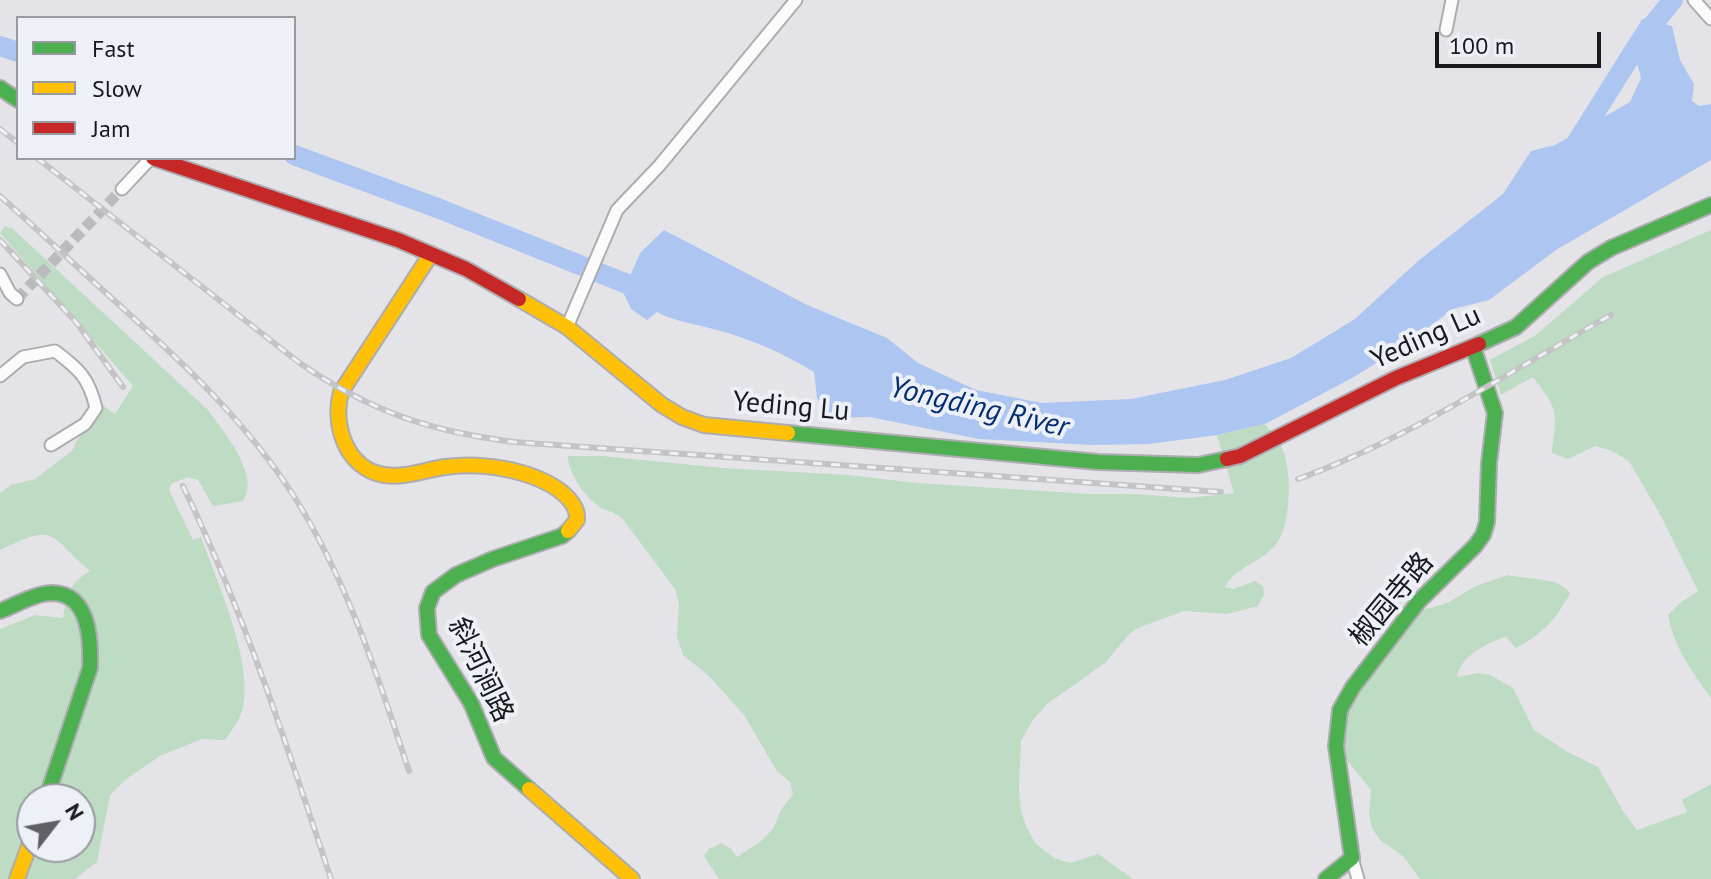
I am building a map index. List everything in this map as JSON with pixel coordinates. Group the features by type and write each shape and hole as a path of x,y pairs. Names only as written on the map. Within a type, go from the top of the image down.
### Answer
{"street":[{"path":"567,327 617,210 659,166 796,0"},
{"path":"1446,30 1452,0"},
{"path":"1694,0 1711,19"},
{"path":"122,189 150,160"},
{"name":"Yeding Lu","path":"158,160 398,240 466,269 567,327 662,405 704,425 1098,462 1198,465 1240,456 1396,378 1516,327 1588,262 1611,248 1711,205"},
{"name":"斜河涧路","path":"431,254 339,396 339,429 354,457 379,474 397,475 458,466 492,469 552,485 571,501 577,511 578,521 574,527 562,536 465,571 444,582 433,592 427,623 429,635 475,713 494,758 632,879"},
{"path":"0,274 14,296 0,284"},
{"name":"椒园寺路","path":"1352,858 1336,746 1340,710 1353,687 1419,601 1475,546 1487,522 1495,413 1473,347"},
{"path":"0,376 23,357 55,351 78,369 91,387 96,408 85,424 51,445"},
{"path":"0,611 53,593 67,596 78,605 87,624 90,668 51,783"},
{"path":"1326,879 1352,858 1358,879"}],"green space":[{"path":"5,226 13,229 207,409 244,466 247,491 243,501 213,506 198,480 188,477 171,484 169,490 193,540 201,537 232,621 245,688 243,707 236,725 225,740 202,739 160,756 125,780 110,795 96,863 96,783 16,783 16,863 96,863 75,879 0,879 0,629 35,615 63,618 70,590 90,571 51,536 32,536 0,550 0,493 11,485 35,479 73,450 102,405 115,414 133,386 0,233"},
{"path":"1711,230 1711,698 1679,649 1668,615 1698,591 1662,518 1629,461 1595,446 1568,459 1552,453 1555,419 1548,397 1533,377 1501,395 1490,360 1536,335 1603,277"},
{"path":"1265,424 1286,460 1289,498 1285,524 1271,550 1235,574 1225,587 1233,589 1255,581 1263,586 1264,595 1258,606 1227,614 1184,611 1138,628 1129,634 1105,663 1047,704 1032,721 1021,741 1021,811 1036,844 1054,858 1070,863 1098,854 1133,879 719,879 704,856 709,849 721,843 737,857 760,842 773,829 781,810 793,794 790,782 777,771 744,715 709,676 683,655 677,636 679,604 675,589 622,518 598,506 586,494 571,470 568,456 848,475 917,483 1188,498 1234,493 1217,435"},
{"path":"1508,575 1550,581 1570,593 1554,619 1534,637 1516,648 1506,637 1483,646 1469,656 1457,677 1479,673 1490,675 1513,688 1534,730 1598,767 1637,830 1687,812 1682,800 1711,784 1711,879 1420,879 1403,856 1380,840 1372,828 1369,815 1371,790 1343,755 1348,706 1420,611 1447,603 1476,586"}],"water":[{"path":"1642,19 1672,26 1680,60 1694,84 1692,101 1699,106 1711,104 1711,160 1556,250 1489,300 1453,309 1408,343 1354,377 1265,424 1217,435 1149,444 1092,445 979,439 870,417 830,418 817,398 814,372 767,347 730,334 657,312 647,320 631,309 623,292 640,253 664,230 807,305 887,338 918,363 976,390 1042,403 1131,399 1225,380 1291,358 1355,319 1418,261 1503,194 1531,151 1555,145 1630,102 1641,78 1631,40"}],"waterway":[{"name":"Yongding River","path":"1573,148 1642,38 1673,0"},
{"name":"Yongding River","path":"0,46 16,51"},
{"name":"Yongding River","path":"296,156 440,209 652,294"}],"tunnel":[{"path":"17,299 122,189"}],"railway":[{"path":"0,129 16,141"},
{"path":"40,160 301,364 352,395 428,425 514,442 1221,492"},
{"path":"0,196 189,370 235,418 276,470 331,563 373,665 409,771"},
{"path":"0,240 76,322 123,387"},
{"path":"1298,479 1418,425 1611,315"},
{"path":"183,486 245,631 331,879"}],"traffic: fast":[{"path":"0,88 16,99"},
{"path":"1479,344 1516,327 1588,262 1611,248 1711,205"},
{"path":"1326,879 1352,858 1336,746 1340,710 1353,687 1419,601 1475,546 1487,522 1495,413 1473,347"},
{"path":"788,433 1098,462 1198,465 1227,459"},
{"path":"529,789 494,758 471,703 429,635 427,608 433,592 456,575 562,536 568,531"},
{"path":"0,611 33,597 53,593 75,601 86,621 90,668 51,783"}],"traffic: slow":[{"path":"431,254 341,392 339,418 345,443 360,464 384,475 473,466 504,469 533,477 559,490 572,503 577,520 568,531"},
{"path":"519,299 567,327 662,405 682,417 704,425 788,433"},
{"path":"529,789 632,879"},
{"path":"17,879 23,863"}],"traffic: jam":[{"path":"159,160 398,240 466,269 519,299"},
{"path":"1227,459 1240,456 1396,378 1479,344"}]}
